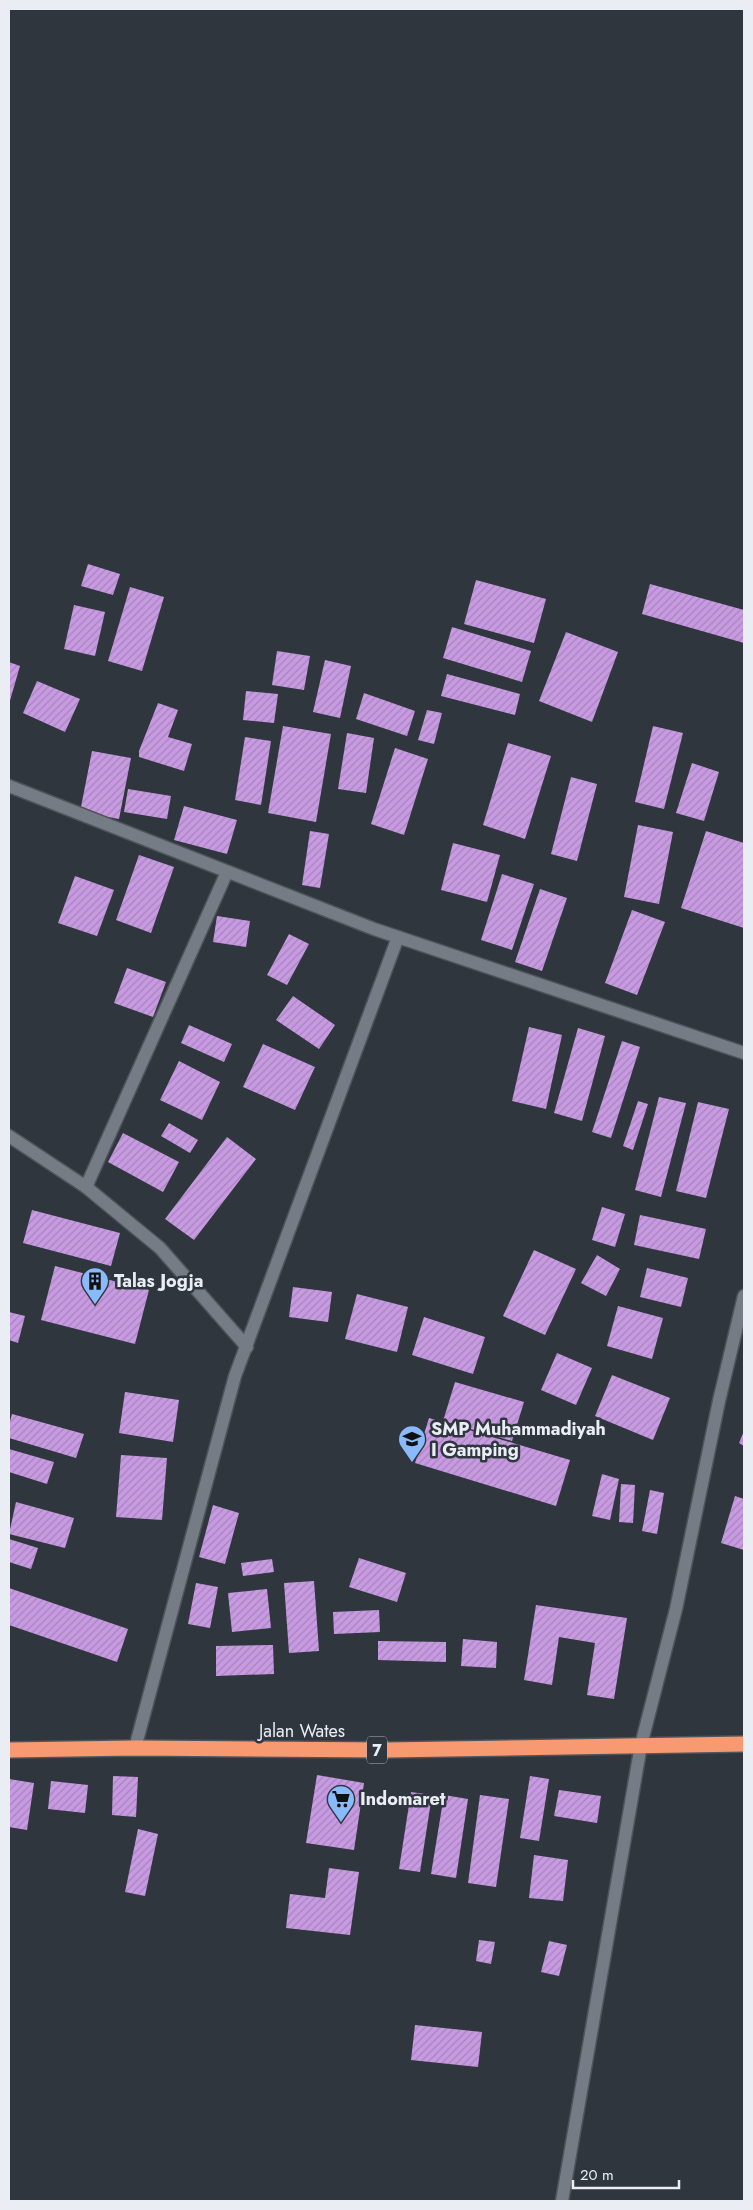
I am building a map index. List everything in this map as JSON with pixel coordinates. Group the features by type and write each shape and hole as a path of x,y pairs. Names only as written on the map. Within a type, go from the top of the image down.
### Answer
{"highway":[{"name":"Jalan Wates","path":"9,1750 135,1748 387,1750 744,1744"}],"street":[{"path":"9,786 398,937 744,1053"},
{"path":"86,1187 227,872"},
{"path":"135,1748 235,1376 398,937"},
{"path":"9,1136 86,1187 160,1248 246,1347"},
{"path":"562,2201 641,1745 676,1609 719,1401 744,1296"}],"building":[{"path":"88,564 120,574 113,595 81,586"},
{"path":"476,580 546,599 534,643 464,624"},
{"path":"650,584 744,610 744,643 642,614"},
{"path":"130,587 164,597 142,671 108,661"},
{"path":"74,605 105,612 95,656 64,649"},
{"path":"452,627 531,651 522,682 443,658"},
{"path":"566,632 618,652 592,722 539,701"},
{"path":"277,651 310,656 304,690 272,685"},
{"path":"325,660 351,666 340,718 313,712"},
{"path":"9,662 20,666 9,704"},
{"path":"447,674 520,694 515,715 441,696"},
{"path":"37,681 80,699 65,732 23,713"},
{"path":"246,691 278,694 274,723 243,720"},
{"path":"364,693 415,711 407,736 356,719"},
{"path":"158,703 178,710 168,737 192,744 184,771 139,757 139,751"},
{"path":"427,710 442,713 434,744 418,740"},
{"path":"283,726 331,734 316,822 268,813"},
{"path":"653,726 683,733 664,809 635,802"},
{"path":"347,733 374,738 366,793 338,789"},
{"path":"245,737 271,741 261,805 235,800"},
{"path":"508,743 551,756 525,839 483,825"},
{"path":"395,748 428,759 404,835 371,824"},
{"path":"92,751 131,758 119,819 80,812"},
{"path":"692,763 719,772 704,821 676,813"},
{"path":"571,777 597,784 577,861 551,854"},
{"path":"128,789 171,796 167,819 124,812"},
{"path":"184,806 237,820 227,854 174,840"},
{"path":"638,825 673,832 659,904 624,897"},
{"path":"310,831 329,834 320,888 302,885"},
{"path":"706,831 744,843 744,928 681,908"},
{"path":"453,843 500,855 487,902 441,890"},
{"path":"139,855 174,867 151,933 116,920"},
{"path":"502,874 534,884 512,950 481,940"},
{"path":"75,876 114,890 97,936 58,923"},
{"path":"540,889 567,898 542,971 515,962"},
{"path":"632,910 665,922 637,995 605,983"},
{"path":"217,916 250,921 246,947 213,942"},
{"path":"289,934 309,944 287,985 267,975"},
{"path":"127,968 166,982 153,1017 114,1003"},
{"path":"293,996 335,1025 319,1049 276,1020"},
{"path":"189,1025 232,1044 224,1062 181,1043"},
{"path":"529,1027 562,1035 546,1109 512,1101"},
{"path":"578,1028 605,1036 582,1121 554,1113"},
{"path":"622,1041 640,1047 611,1138 592,1132"},
{"path":"263,1044 315,1067 295,1110 243,1087"},
{"path":"179,1061 220,1082 202,1120 160,1100"},
{"path":"659,1097 686,1103 661,1197 635,1190"},
{"path":"638,1101 648,1104 633,1150 623,1146"},
{"path":"698,1102 729,1109 706,1198 676,1191"},
{"path":"169,1123 198,1140 190,1153 161,1136"},
{"path":"123,1133 179,1162 163,1192 108,1162"},
{"path":"227,1137 256,1159 194,1240 165,1219"},
{"path":"602,1207 625,1214 615,1247 592,1240"},
{"path":"32,1210 120,1233 111,1266 23,1243"},
{"path":"640,1215 706,1229 699,1259 634,1245"},
{"path":"534,1250 576,1269 545,1335 503,1316"},
{"path":"597,1255 620,1269 606,1296 581,1283"},
{"name":"Talas Jogja","path":"55,1266 149,1290 135,1344 41,1320"},
{"path":"647,1268 688,1278 681,1307 640,1297"},
{"path":"293,1287 332,1292 328,1322 289,1317"},
{"path":"357,1294 408,1307 397,1352 345,1339"},
{"path":"618,1306 663,1318 652,1359 607,1346"},
{"path":"9,1312 25,1316 18,1343 9,1340"},
{"path":"424,1317 485,1337 473,1374 412,1355"},
{"path":"557,1353 592,1368 576,1405 541,1390"},
{"path":"612,1375 670,1398 653,1440 595,1416"},
{"path":"455,1382 524,1402 512,1441 443,1421"},
{"path":"125,1392 179,1400 173,1442 119,1433"},
{"path":"12,1414 84,1434 76,1458 9,1438 9,1425"},
{"path":"429,1418 570,1460 556,1506 415,1463"},
{"path":"744,1431 744,1446 739,1443"},
{"path":"9,1449 54,1462 47,1484 9,1472"},
{"path":"121,1455 167,1458 162,1520 116,1517"},
{"path":"602,1474 619,1479 610,1520 592,1516"},
{"path":"621,1484 635,1485 633,1523 619,1522"},
{"path":"650,1490 664,1493 657,1534 642,1531"},
{"path":"735,1496 744,1499 744,1550 721,1543"},
{"path":"16,1502 74,1518 65,1548 9,1534"},
{"path":"213,1505 239,1513 225,1564 199,1557"},
{"path":"9,1539 38,1548 31,1569 9,1562"},
{"path":"359,1558 406,1573 397,1602 349,1587"},
{"path":"272,1559 274,1572 243,1576 241,1563"},
{"path":"314,1581 319,1651 289,1653 284,1583"},
{"path":"196,1583 218,1587 210,1628 188,1624"},
{"path":"9,1588 128,1629 117,1662 9,1625"},
{"path":"267,1589 271,1628 232,1632 228,1593"},
{"path":"536,1605 627,1618 614,1699 587,1695 595,1643 559,1637 552,1685 524,1680"},
{"path":"379,1610 380,1632 334,1634 333,1612"},
{"path":"463,1639 497,1642 496,1668 461,1666"},
{"path":"378,1641 446,1642 446,1662 378,1660"},
{"path":"273,1645 274,1674 216,1676 216,1646"},
{"path":"317,1775 364,1783 354,1850 306,1843"},
{"path":"113,1776 138,1777 136,1817 112,1815"},
{"path":"530,1776 549,1779 539,1841 520,1838"},
{"path":"9,1779 34,1783 27,1830 9,1827"},
{"path":"51,1781 88,1785 85,1813 48,1809"},
{"path":"559,1790 601,1796 597,1823 554,1816"},
{"path":"411,1792 432,1795 420,1872 399,1869"},
{"path":"444,1795 468,1799 456,1878 431,1874"},
{"path":"480,1795 509,1799 496,1887 468,1883"},
{"path":"138,1829 158,1834 145,1896 125,1892"},
{"path":"534,1855 568,1860 563,1901 529,1898"},
{"path":"329,1868 359,1872 350,1935 286,1928 290,1894 325,1898"},
{"path":"479,1940 495,1942 491,1964 476,1961"},
{"path":"549,1941 567,1945 559,1976 541,1972"},
{"path":"415,2025 482,2032 478,2067 411,2060"}],"place":[{"name":"Talas Jogja","path":"95,1305"},
{"name":"SMP Muhammadiyah I Gamping","path":"412,1463"},
{"name":"Indomaret","path":"341,1823"}]}
